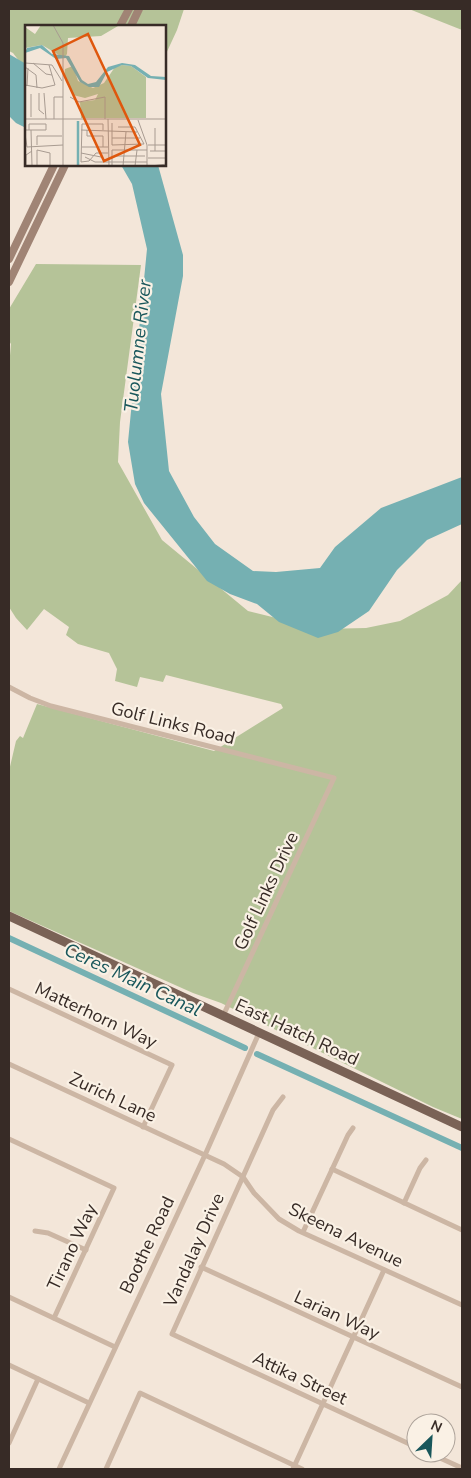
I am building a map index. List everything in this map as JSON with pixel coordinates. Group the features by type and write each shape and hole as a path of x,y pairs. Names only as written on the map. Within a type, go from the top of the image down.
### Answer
{"main road":[{"path":"121,25 129,9"},
{"path":"131,25 139,9"},
{"path":"9,259 54,166"},
{"path":"9,282 65,166"},
{"name":"East Hatch Road","path":"9,916 462,1127"}],"street":[{"name":"Golf Links Road","path":"9,687 34,700 51,706 334,778"},
{"name":"Golf Links Drive","path":"223,1016 334,778"},
{"name":"Matterhorn Way","path":"9,989 172,1065 143,1127"},
{"name":"Boothe Road","path":"59,1469 205,1155 259,1032"},
{"name":"Zurich Lane","path":"9,1064 205,1155"},
{"name":"Vandalay Drive","path":"172,1334 273,1110 283,1097"},
{"path":"303,1232 353,1128"},
{"name":"Tirano Way","path":"9,1139 114,1188 54,1318"},
{"name":"Skeena Avenue","path":"205,1155 224,1164 242,1177 254,1193 279,1219 462,1306"},
{"path":"404,1203 420,1168 426,1160"},
{"path":"332,1169 462,1230"},
{"path":"35,1230 48,1233 86,1250"},
{"name":"Larian Way","path":"201,1267 462,1387"},
{"path":"294,1468 384,1270"},
{"path":"9,1297 115,1347"},
{"name":"Attika Street","path":"172,1334 406,1442"},
{"path":"9,1365 89,1403"},
{"path":"9,1443 38,1379"},
{"path":"106,1469 140,1393 294,1468 302,1469"}],"green space":[{"path":"9,9 184,9 166,54 166,25 25,25 25,69 13,53 9,51"},
{"path":"409,9 462,9 462,30"},
{"path":"36,264 141,265 120,422 118,462 162,540 248,611 321,629 366,628 400,621 448,595 462,580 462,1119 433,1107 221,1003 193,993 9,911 9,771 16,741 20,736 23,738 37,704 214,751 283,708 281,704 166,675 163,682 140,677 137,687 115,681 117,669 109,653 78,644 66,635 69,627 44,609 27,630 9,607 9,367 11,344 9,341 9,309"}],"water":[{"path":"9,54 25,63 25,128 16,123 9,116"},
{"path":"122,166 158,166 183,255 183,276 161,394 169,471 194,517 215,544 253,571 276,572 320,568 335,547 381,508 462,477 462,524 427,540 397,570 369,611 338,632 318,638 279,622 257,604 230,594 207,581 144,503 135,484 128,442 147,249 132,184"}],"waterway":[{"name":"Ceres Main Canal","path":"9,938 245,1048"},
{"name":"Ceres Main Canal","path":"257,1054 462,1148"}],"water label":[{"name":"Tuolumne River","path":"137,346"}]}
